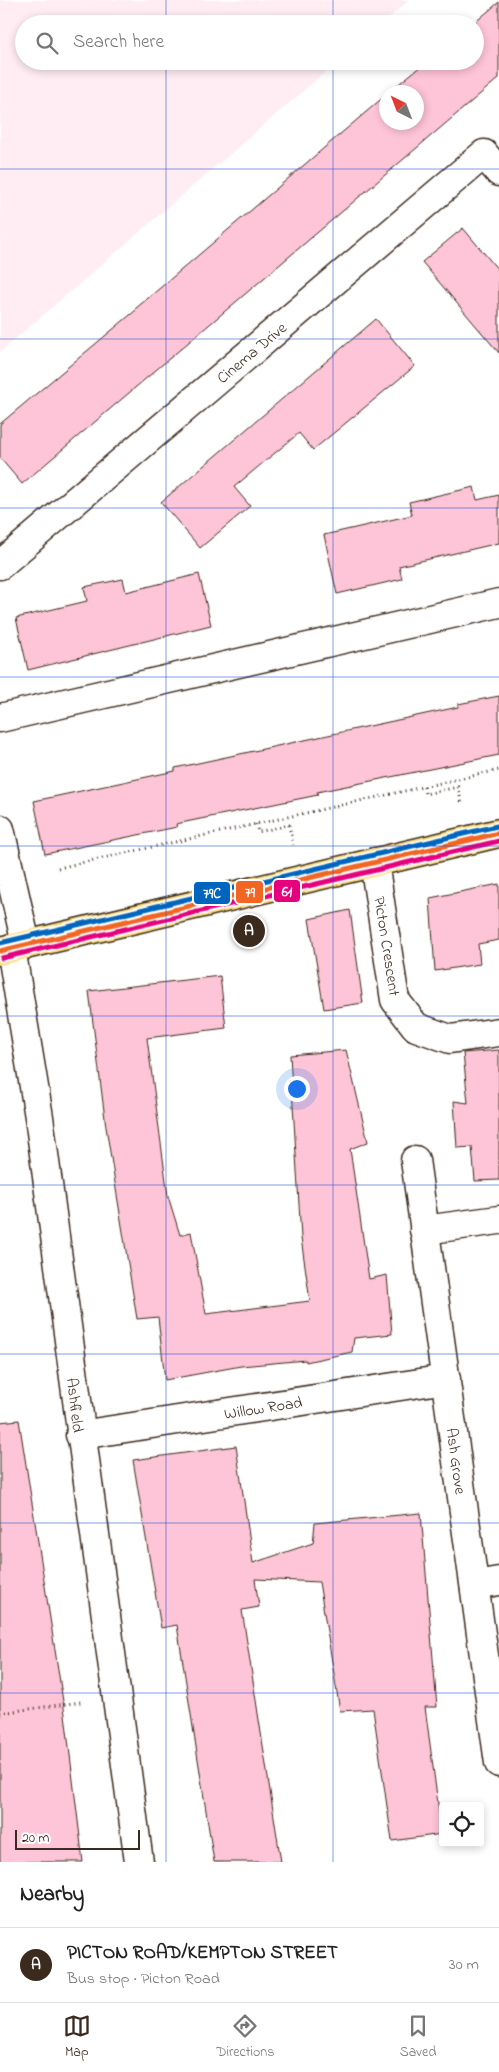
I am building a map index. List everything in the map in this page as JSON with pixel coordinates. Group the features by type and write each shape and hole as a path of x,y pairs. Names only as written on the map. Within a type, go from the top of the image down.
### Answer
{"main road":[{"path":"12,948 499,833"}],"street":[{"name":"Cinema Drive","path":"0,565 494,156"},
{"path":"0,718 499,603"},
{"path":"0,829 12,948"},
{"name":"Picton Crescent","path":"374,862 394,1000 416,1027 450,1039 499,1032"},
{"name":"Ashfield","path":"12,948 39,1117 138,1862"},
{"name":"Ash Grove","path":"415,1160 446,1379 487,1583 499,1762"},
{"path":"424,1230 499,1220"},
{"name":"Willow Road","path":"80,1435 446,1379"}],"path":[{"path":"58,868 499,770"},
{"path":"424,787 425,794 458,787 469,840"},
{"path":"256,824 258,832 290,825 300,880"},
{"path":"0,1713 116,1697"}],"shaded area":[{"path":"0,0 409,0 392,15 15,15 15,70 328,70 0,352"}],"building":[{"path":"499,2 499,78 22,484 0,458 0,424 379,101 379,130 424,130 424,85 398,85 416,70 484,70 484,15"},
{"path":"463,228 499,271 499,353 422,262"},
{"path":"376,319 415,366 313,450 299,433 234,487 250,506 200,548 161,502"},
{"path":"474,487 477,500 499,495 499,543 399,566 402,579 337,594 324,535 412,515 409,502"},
{"path":"199,574 211,625 28,670 16,618 87,601 84,587 123,579 126,592"},
{"path":"499,696 499,755 317,792 318,795 176,824 177,827 45,854 34,801 175,771 175,768 458,707 458,704"},
{"path":"499,884 499,940 478,944 480,964 435,971 430,898"},
{"path":"350,910 363,1003 324,1009 309,919"},
{"path":"220,976 226,1028 147,1038 168,1196 180,1235 191,1232 206,1314 310,1301 301,1238 290,1055 346,1050 368,1142 350,1149 369,1279 387,1275 392,1334 354,1338 352,1352 306,1362 306,1360 241,1366 165,1380 158,1317 137,1319 106,1127 89,991"},
{"path":"499,1050 499,1180 475,1181 472,1147 457,1148 454,1101 468,1103 463,1053"},
{"path":"19,1420 65,1714 83,1862 0,1862 0,1422"},
{"path":"236,1446 253,1563 313,1543 315,1523 421,1513 437,1707 425,1707 439,1812 439,1834 392,1841 373,1709 340,1711 319,1582 255,1579 259,1607 242,1610 281,1862 214,1862 177,1625 161,1628 133,1460"}],"transit line":[{"name":"79C","path":"0,943 497,826"},
{"name":"79","path":"0,951 499,833"},
{"name":"61","path":"2,958 499,841"}],"place":[{"name":"PICTON ROAD/KEMPTON STREET","path":"249,931"}]}
